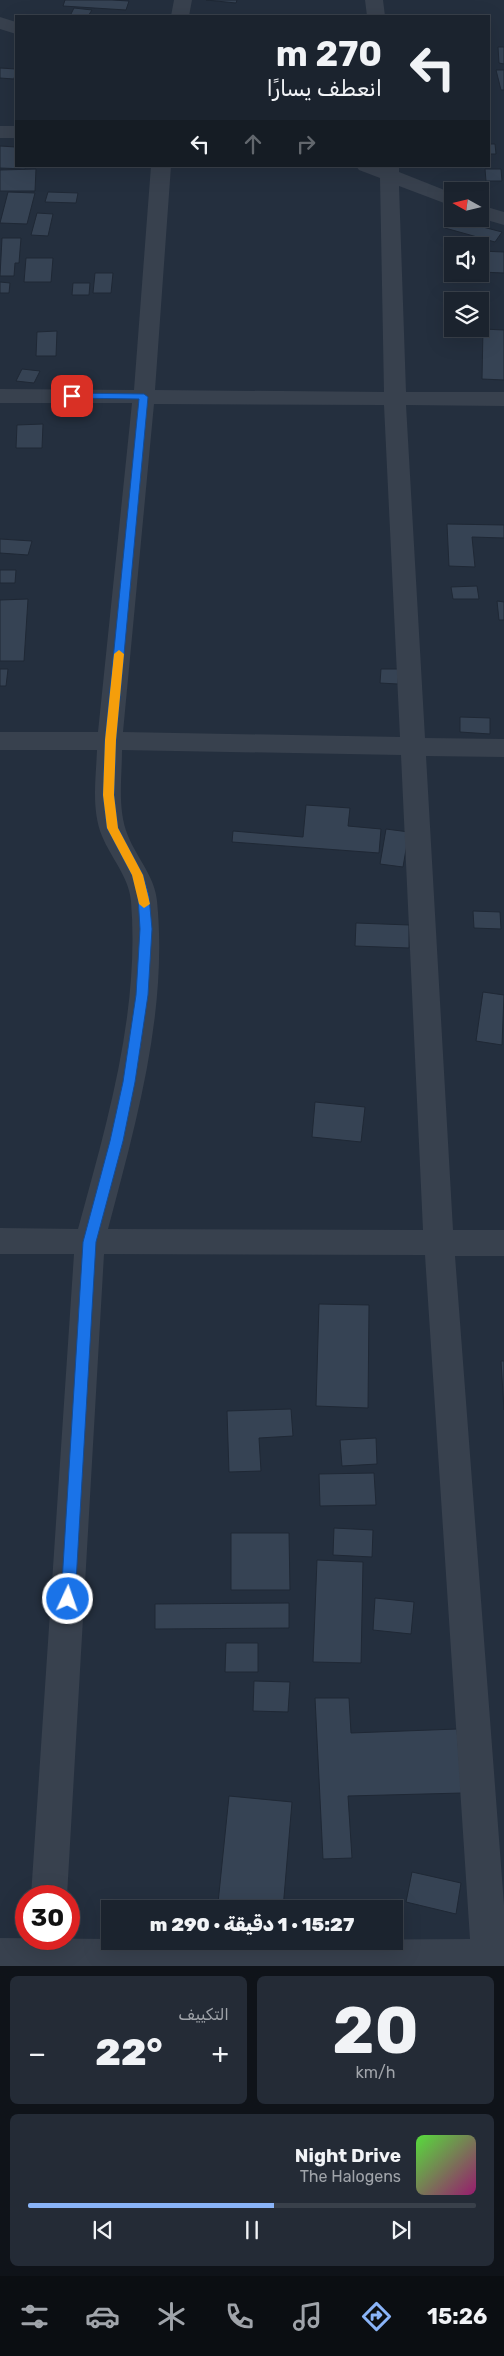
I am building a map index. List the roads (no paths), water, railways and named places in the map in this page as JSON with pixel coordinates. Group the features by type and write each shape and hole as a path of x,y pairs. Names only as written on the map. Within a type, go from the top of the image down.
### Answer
{"street":[{"path":"180,15 183,0"},
{"path":"374,0 376,15"},
{"path":"0,22 15,29"},
{"path":"0,132 15,132"},
{"path":"51,1885 90,1242 129,1082 142,995 146,929 144,896 137,875 112,828 109,795 110,740 144,397 161,167"},
{"path":"0,1957 46,1954 495,1960 439,1242 396,398 381,169 444,197"},
{"path":"489,214 504,219"},
{"path":"0,396 504,399"},
{"path":"0,741 110,740 414,748 504,748"},
{"path":"0,1242 504,1243"}]}
